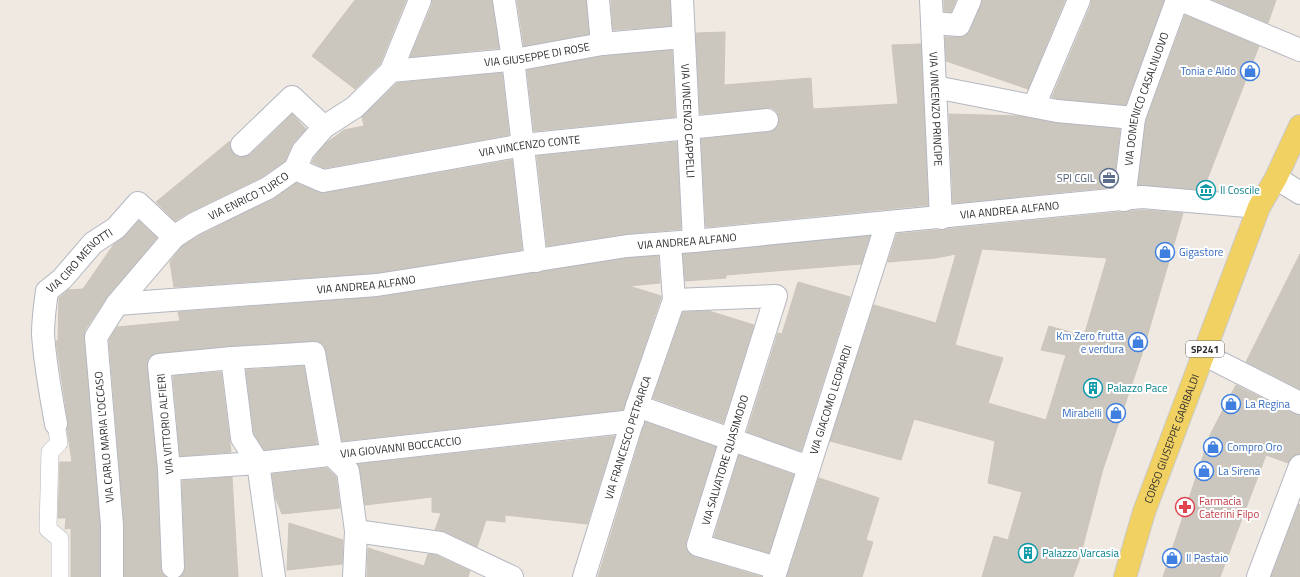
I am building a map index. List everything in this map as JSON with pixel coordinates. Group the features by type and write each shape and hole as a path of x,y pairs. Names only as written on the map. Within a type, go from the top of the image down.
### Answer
{"main road":[{"name":"CORSO GIUSEPPE GARIBALDI","path":"1124,577 1144,512 1259,207 1276,178 1300,126"}],"street":[{"name":"VIA ENRICO TURCO","path":"117,304 174,237 194,224 268,188 295,169 303,151 324,127 354,107 391,71 420,0"},
{"path":"504,0 513,59 536,260"},
{"path":"598,0 602,44"},
{"name":"VIA VINCENZO CAPPELLI","path":"682,0 687,129 694,242"},
{"name":"VIA VINCENZO PRINCIPE","path":"931,0 941,218"},
{"path":"932,23 959,25 970,0"},
{"path":"1034,106 1079,0"},
{"name":"VIA DOMENICO CASALNUOVO","path":"1124,200 1134,118 1177,0"},
{"path":"1181,0 1300,50"},
{"name":"VIA GIUSEPPE DI ROSE","path":"391,71 513,59 602,44 683,37"},
{"path":"935,87 1057,111 1134,118"},
{"path":"242,145 292,97 324,127"},
{"name":"VIA VINCENZO CONTE","path":"295,169 323,180 523,145 768,120"},
{"path":"1276,178 1300,193"},
{"name":"VIA ANDREA ALFANO","path":"117,304 378,286 627,246 694,242 1142,197 1259,207"},
{"name":"VIA CIRO MENOTTI","path":"56,424 43,334 43,317 47,291 62,279 93,243 116,228 138,203 174,237"},
{"name":"VIA GIACOMO LEOPARDI","path":"775,573 887,223"},
{"name":"VIA FRANCESCO PETRARCA","path":"584,577 635,414 674,300 670,243"},
{"name":"VIA SALVATORE QUASIMODO","path":"674,300 776,296 698,545 775,573"},
{"name":"VIA CARLO MARIA L'OCCASO","path":"112,577 112,525 96,337 117,304"},
{"name":"VIA VITTORIO ALFIERI","path":"173,567 169,469 159,365 232,358 314,353 332,455"},
{"path":"1203,354 1300,403"},
{"path":"232,358 242,438 258,464 274,577"},
{"path":"635,414 731,440 809,467"},
{"name":"VIA GIOVANNI BOCCACCIO","path":"169,469 258,464 635,414"},
{"path":"332,455 348,471 356,531 354,577"},
{"path":"1258,577 1300,466"},
{"path":"356,531 440,543 512,577"}],"lane":[{"path":"56,424 59,443 50,452 48,529 60,539 60,577"}],"building":[{"path":"355,0 406,0 380,64 355,89 312,56"},
{"path":"432,0 492,0 499,48 410,57 432,5"},
{"path":"517,0 586,0 589,34 524,46"},
{"path":"611,0 670,0 671,26 613,30"},
{"path":"944,0 956,0 951,12 944,11"},
{"path":"982,0 1065,0 1028,89 946,61 945,37 958,37 966,35 970,30"},
{"path":"1091,0 1164,0 1126,105 1059,99 1052,97 1091,5"},
{"path":"1213,0 1276,0 1268,23"},
{"path":"1185,15 1259,46 1203,190 1138,185 1146,121"},
{"path":"725,32 724,85 811,78 813,109 898,104 892,45 921,44 928,205 706,227 701,139 769,132 774,130 778,125 779,119 777,112 772,108 700,114 696,33"},
{"path":"672,50 675,117 534,131 527,70 604,56"},
{"path":"502,73 509,135 324,168 312,162 325,144 344,130 364,126 362,117 397,83"},
{"path":"292,114 306,129 293,143 285,161 262,177 188,213 175,221 156,202 230,141 230,148 238,157 245,157 251,154"},
{"path":"949,114 1018,116 1056,123 1120,129 1113,187 953,203"},
{"path":"677,142 681,229 625,234 547,246 537,156"},
{"path":"512,160 522,250 376,273 174,287 170,262 182,246 200,235 273,199 296,183 318,192 325,193"},
{"path":"1142,210 1183,213 1142,354 1103,469 1079,561 1073,577 982,577 994,536 1008,540 1022,492 988,483 995,441 914,419 901,460 830,441 874,305 936,323 956,254 936,258 888,262 897,234","holes":["982,249 1107,258 1084,336 1049,326 1041,350 1066,355 1046,420 988,403 1003,358 955,345"]},
{"path":"139,221 157,238 107,297 85,330 84,338 100,526 100,577 71,577 71,528 65,529 66,518 58,518 60,462 72,462 67,429 68,422 56,341 58,341 59,298 68,290 83,289 114,244 125,236"},
{"path":"870,236 861,264 726,275 726,278 685,281 683,254"},
{"path":"1300,254 1300,389 1246,362"},
{"path":"658,256 660,283 629,286 661,296 661,298 623,410 342,441 326,351 324,345 319,342 313,341 231,346 158,353 152,355 148,359 147,366 157,470 161,568 162,573 166,577 124,577 124,524 109,340 117,327 180,321 178,312 379,297 628,258"},
{"path":"798,282 850,297 801,451 747,432 778,333 782,334"},
{"path":"709,311 754,325 723,423 653,398 683,312"},
{"path":"304,366 317,444 264,450 254,434 246,370"},
{"path":"221,372 231,452 180,456 173,376"},
{"path":"1236,385 1294,414 1300,415 1300,454 1292,456 1288,463 1266,455 1220,577 1163,577 1210,435"},
{"path":"645,422 716,447 686,541 686,547 689,553 695,557 762,577 598,577"},
{"path":"615,436 587,524 505,515 505,522 486,520 477,547 445,532 435,530 441,513 432,512 432,497 365,505 358,464"},
{"path":"739,455 794,475 769,553 714,537"},
{"path":"327,468 336,477 340,508 282,514 276,499 272,474"},
{"path":"232,477 238,577 180,577 184,572 185,566 182,481"},
{"path":"819,478 879,498 866,540 873,542 862,577 787,577"},
{"path":"1299,504 1300,577 1271,577"},
{"path":"289,523 343,540 342,564 287,570"},
{"path":"368,548 424,566 428,554 436,555 470,571 468,577 367,577"}],"place":[{"name":"Tonia e Aldo","path":"1250,71"},
{"name":"SPI CGIL","path":"1109,178"},
{"name":"Il Coscile","path":"1206,190"},
{"name":"Gigastore","path":"1165,252"},
{"name":"Km Zero frutta e verdura","path":"1138,342"},
{"name":"Palazzo Pace","path":"1093,388"},
{"name":"La Regina","path":"1231,404"},
{"name":"Mirabelli","path":"1116,413"},
{"name":"Compro Oro","path":"1213,447"},
{"name":"La Sirena","path":"1204,471"},
{"name":"Farmacia Caterini Filpo","path":"1185,507"},
{"name":"Palazzo Varcasia","path":"1028,553"},
{"name":"Il Pastaio","path":"1172,558"}]}
